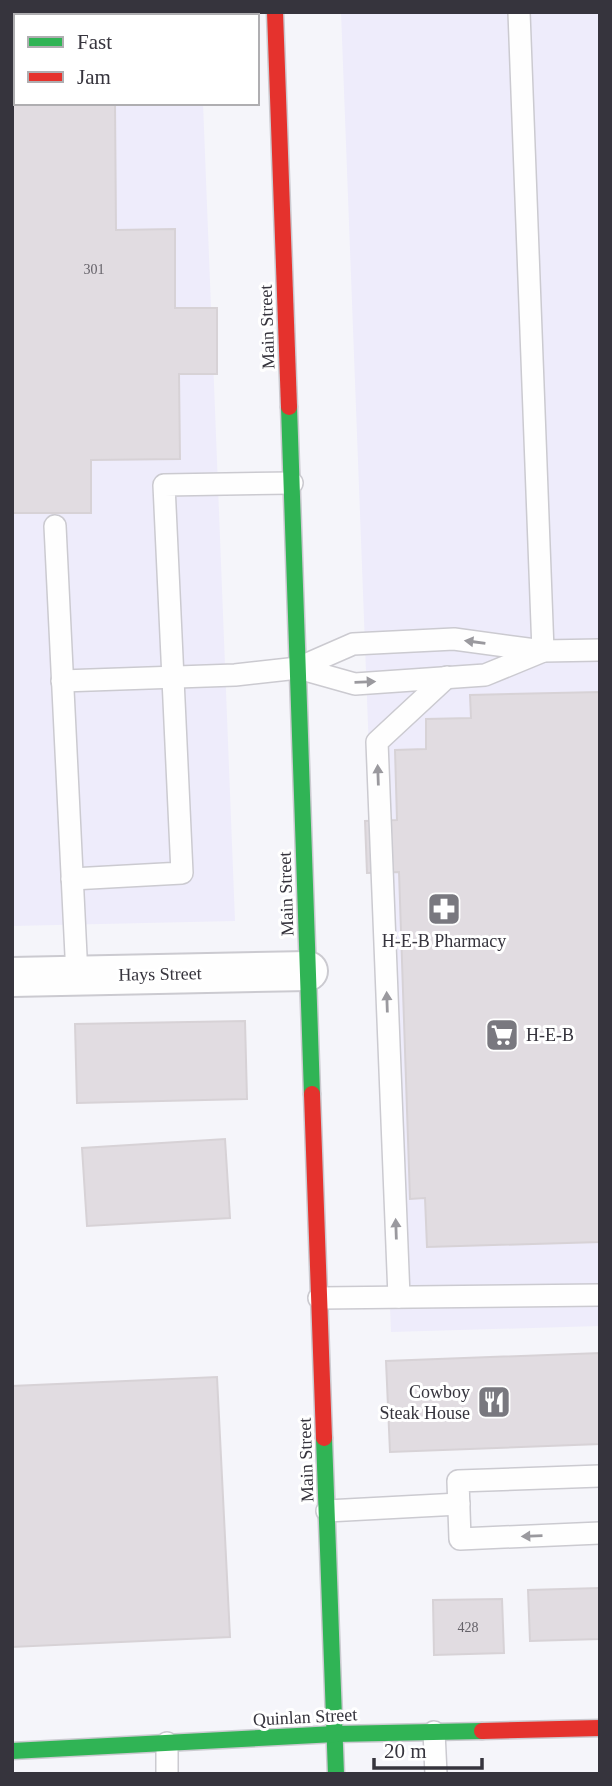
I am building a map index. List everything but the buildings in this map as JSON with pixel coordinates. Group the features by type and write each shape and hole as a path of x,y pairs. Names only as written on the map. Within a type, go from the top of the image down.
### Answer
{"main road":[{"name":"Main Street","path":"275,12 336,1774"},
{"name":"Quinlan Street","path":"12,1751 335,1734 600,1728"}],"street":[{"name":"Hays Street","path":"12,977 308,971"}],"lane":[{"path":"519,12 542,651"},
{"path":"72,879 182,873 164,485 292,483"},
{"path":"55,526 77,976"},
{"path":"62,681 235,675 298,668 353,644 454,639 542,651 600,650"},
{"path":"298,668 355,684 485,675 542,651"},
{"path":"399,1297 377,742 447,677"},
{"path":"319,1298 600,1295"},
{"path":"600,1476 458,1481 460,1539 600,1533"},
{"path":"327,1511 459,1504"},
{"path":"434,1732 436,1774"},
{"path":"167,1743 167,1774"}],"shaded area":[{"path":"12,12 200,12 14,14 14,105 203,105 235,921 12,926"},
{"path":"341,12 600,12 600,1326 391,1332"}],"traffic: fast":[{"path":"289,407 312,1094"},
{"path":"324,1438 336,1774"},
{"path":"12,1751 335,1734 482,1731"}],"traffic: jam":[{"path":"275,12 289,407"},
{"path":"312,1094 324,1438"},
{"path":"482,1731 600,1728"}],"place":[{"name":"H-E-B Pharmacy","path":"444,909"},
{"name":"H-E-B","path":"502,1035"},
{"name":"Cowboy Steak House","path":"494,1402"}]}
